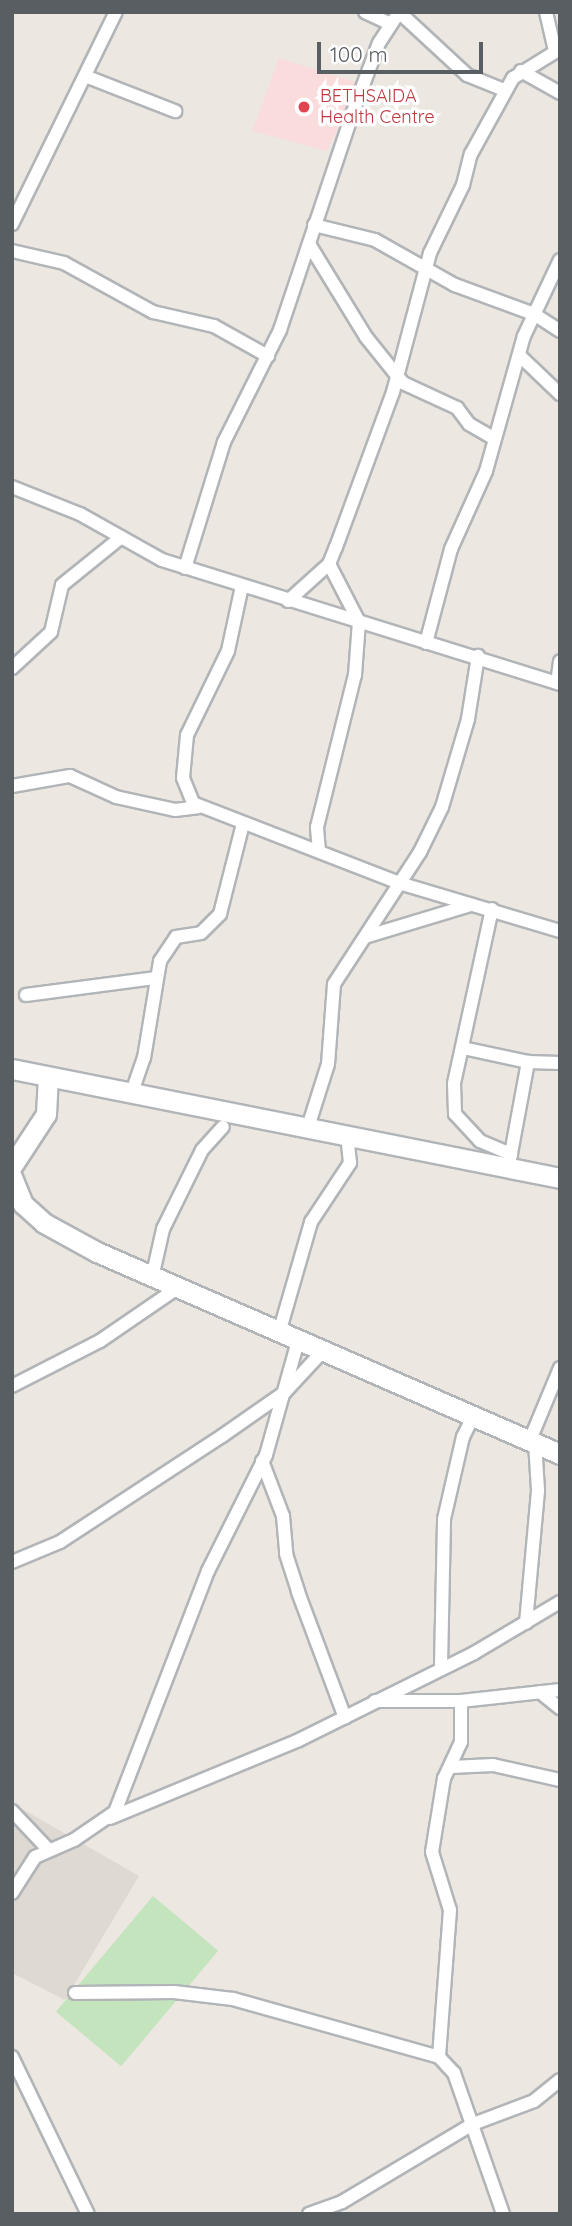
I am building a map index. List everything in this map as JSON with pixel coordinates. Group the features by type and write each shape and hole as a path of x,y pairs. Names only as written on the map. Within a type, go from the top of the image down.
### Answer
{"street":[{"path":"12,224 117,12"},
{"path":"365,12 389,23"},
{"path":"185,568 224,442 268,356 389,23 399,12 467,75 504,90"},
{"path":"288,601 329,564 397,375 426,266 463,185 471,154 504,90 521,71 557,50 546,12"},
{"path":"521,71 560,93"},
{"path":"85,76 175,111"},
{"path":"314,225 375,240 426,266 455,285 534,314 560,331"},
{"path":"309,244 366,337 397,375 457,408 469,424 494,438"},
{"path":"12,251 64,263 153,312 214,326 268,356"},
{"path":"426,643 452,549 486,471 519,355 534,314 560,260"},
{"path":"519,355 560,394"},
{"path":"12,487 80,514 119,539 185,568 288,601 478,656 558,684 560,661"},
{"path":"12,668 51,632 62,584 119,539"},
{"path":"319,850 317,827 352,686 359,622 329,564"},
{"path":"198,807 183,778 187,734 228,651 242,586"},
{"path":"308,1127 328,1064 334,984 368,936 442,807 468,719 478,656"},
{"path":"12,786 70,776 116,797 175,810 198,807 319,850 399,883 560,931"},
{"path":"131,1095 144,1058 156,978 174,939 201,933 220,914 243,824"},
{"path":"368,936 473,904"},
{"path":"492,909 454,1091 457,1121 510,1162"},
{"path":"26,995 156,978"},
{"path":"463,1048 528,1062 560,1063"},
{"path":"510,1162 528,1062"},
{"path":"12,1069 48,1080 510,1162 560,1178"},
{"path":"12,1166 46,1114 48,1080"},
{"path":"152,1278 163,1229 202,1150 223,1127"},
{"path":"279,1334 310,1222 350,1163 347,1135"},
{"path":"12,1177 23,1204 44,1223 152,1278 279,1334 474,1414 560,1454"},
{"path":"12,1386 100,1342 176,1289"},
{"path":"108,1819 187,1634 208,1571 262,1461 285,1392 298,1341"},
{"path":"12,1562 60,1542 285,1392 323,1350"},
{"path":"526,1623 538,1490 533,1441 560,1368"},
{"path":"441,1665 444,1519 463,1437 474,1414"},
{"path":"262,1461 283,1516 286,1554 298,1592 345,1718"},
{"path":"12,1893 47,1848 74,1840 108,1819 345,1718 370,1701 526,1623 560,1602"},
{"path":"370,1701 461,1701 560,1690"},
{"path":"540,1692 560,1708"},
{"path":"439,2057 450,1910 432,1852 442,1785 461,1742 461,1701"},
{"path":"451,1767 493,1765 560,1780"},
{"path":"13,1814 47,1848"},
{"path":"75,1993 174,1992 233,1999 439,2057 454,2073 503,2214"},
{"path":"12,2057 88,2214"},
{"path":"309,2214 342,2202 473,2124 534,2101 560,2080"}],"shaded area":[{"name":"BETHSAIDA Health Centre","path":"279,58 359,83 327,151 252,131"},
{"path":"24,1810 139,1876 65,2000 12,1973 12,1825"}],"green space":[{"path":"153,1896 218,1951 121,2066 56,2012"}],"place":[{"name":"BETHSAIDA Health Centre","path":"304,107"}]}
